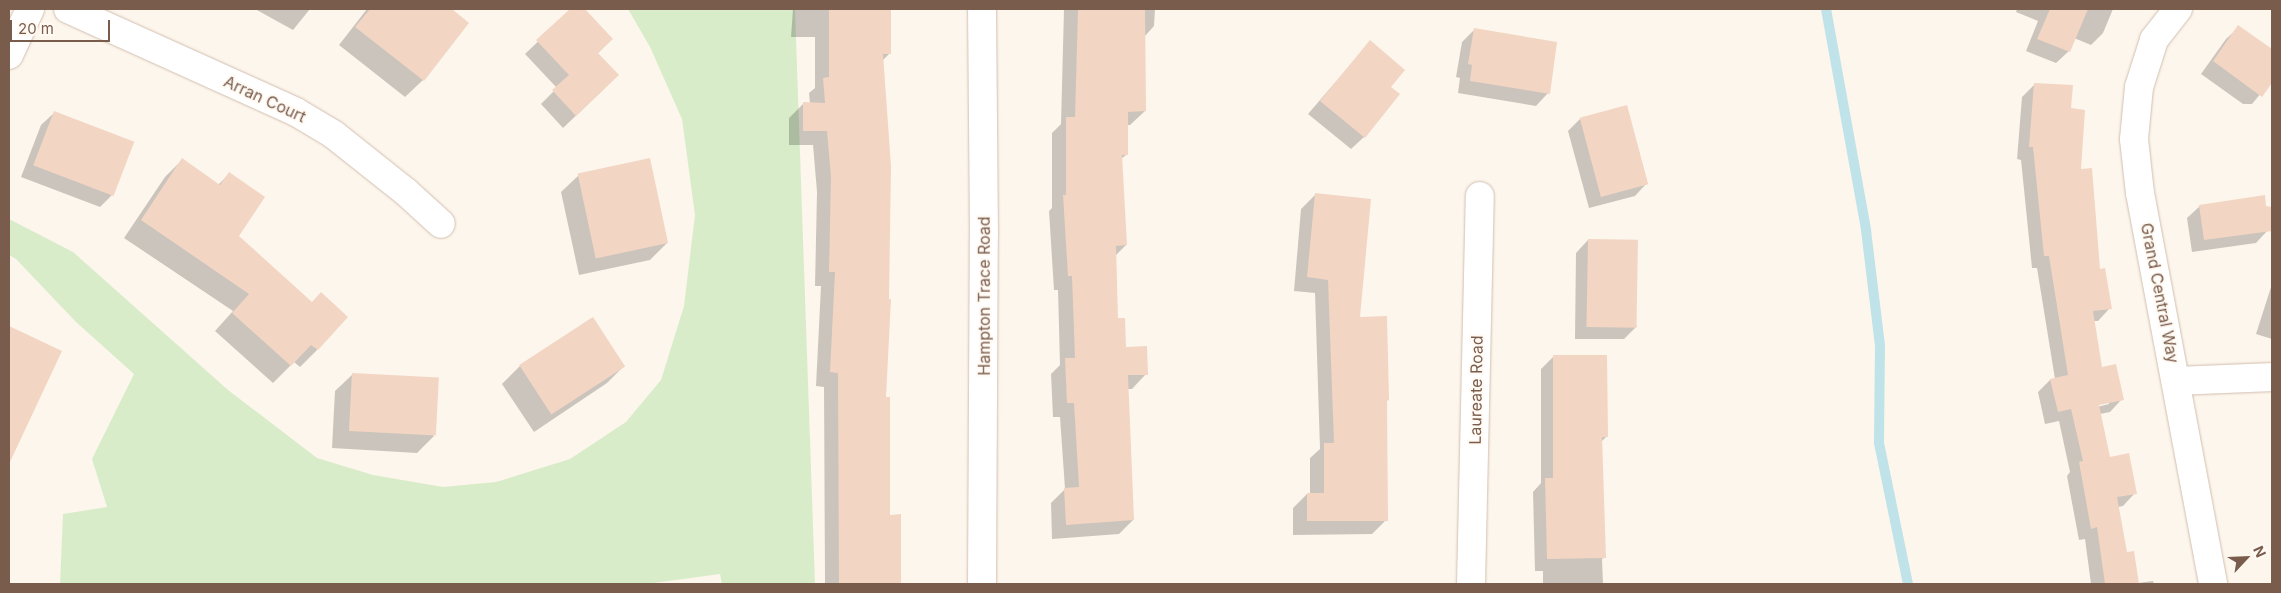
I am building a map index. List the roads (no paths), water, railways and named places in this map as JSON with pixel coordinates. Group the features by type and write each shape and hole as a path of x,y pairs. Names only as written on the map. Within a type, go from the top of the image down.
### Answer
{"street":[{"path":"9,55 30,9"},
{"name":"Arran Court","path":"68,9 296,112 333,134 406,192 441,224"},
{"name":"Hampton Trace Road","path":"982,9 984,245 982,584"},
{"name":"Grand Central Way","path":"2178,9 2154,40 2139,87 2134,140 2140,193 2177,381 2213,584"},
{"name":"Laureate Road","path":"1471,584 1480,196"},
{"path":"2177,381 2272,377"}],"waterway":[{"path":"1826,9 1866,230 1880,345 1879,443 1908,584"}]}
